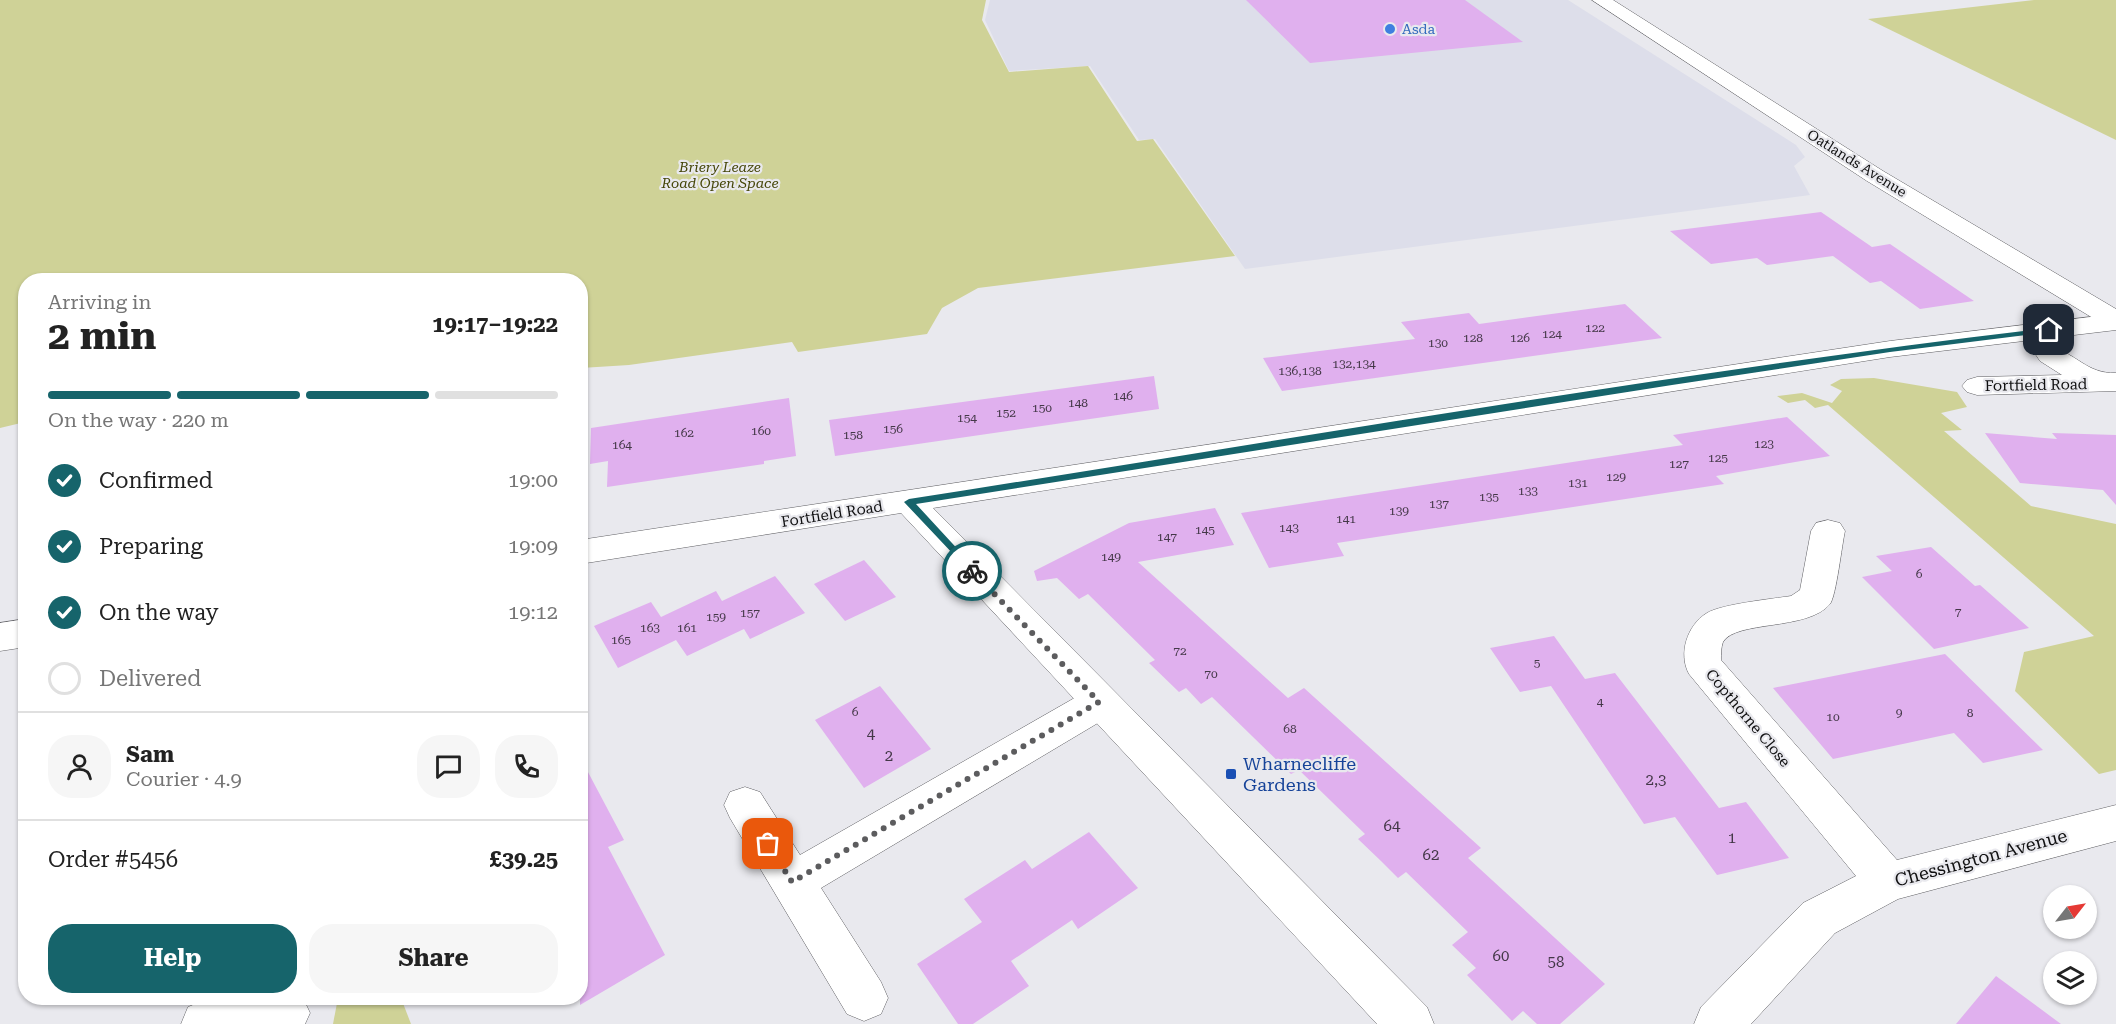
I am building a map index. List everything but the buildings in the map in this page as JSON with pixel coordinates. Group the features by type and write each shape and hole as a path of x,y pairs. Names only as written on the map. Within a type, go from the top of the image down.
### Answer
{"street":[{"name":"Oatlands Avenue","path":"1601,0 1875,176 2116,321"},
{"name":"Fortfield Road","path":"588,551 1890,349 2116,321"},
{"name":"Fortfield Road","path":"2050,355 2106,383"},
{"name":"Fortfield Road","path":"1977,386 2106,383"},
{"path":"909,502 1410,1024"},
{"name":"Copthorne Close","path":"1828,531 1818,577 1817,596 1800,607 1720,621 1704,639 1702,664 1888,882"},
{"path":"0,637 18,634"},
{"path":"792,882 1099,702"},
{"path":"745,805 864,998"},
{"name":"Chessington Avenue","path":"1719,1024 1820,918 1888,882 2116,823"},
{"path":"205,1024 287,1012"}],"shaded area":[{"path":"990,0 1568,0 1796,145 1805,157 1794,166 1810,195 1245,269 1155,139 1139,140 1090,66 1009,71 985,20"}],"green space":[{"name":"Briery Leaze Road Open Space","path":"0,0 986,0 982,20 1009,72 1088,66 1137,141 1153,139 1235,256 978,288 942,308 927,334 798,352 792,342 629,365 588,368 588,273 18,273 18,424 0,428"},
{"path":"2034,0 2116,0 2116,140 1868,19"},
{"path":"1874,378 1957,392 1967,407 1941,413 1962,430 1944,431 2031,506 2116,524 2116,770 2099,774 2015,691 2024,652 2094,636 1828,405 1815,408 1805,400 1788,403 1777,396 1802,393 1832,403 1842,391 1830,385 1841,379"},
{"path":"337,1005 404,1005 411,1024 333,1024"}],"way so far":[{"path":"768,844 792,882 1099,702 972,571"}],"place":[{"name":"Asda","path":"1390,29"},
{"name":"Wharnecliffe Gardens","path":"1231,774"}],"route":[{"path":"972,571 909,502 1672,382 1775,369 1890,349 2049,330"}]}
